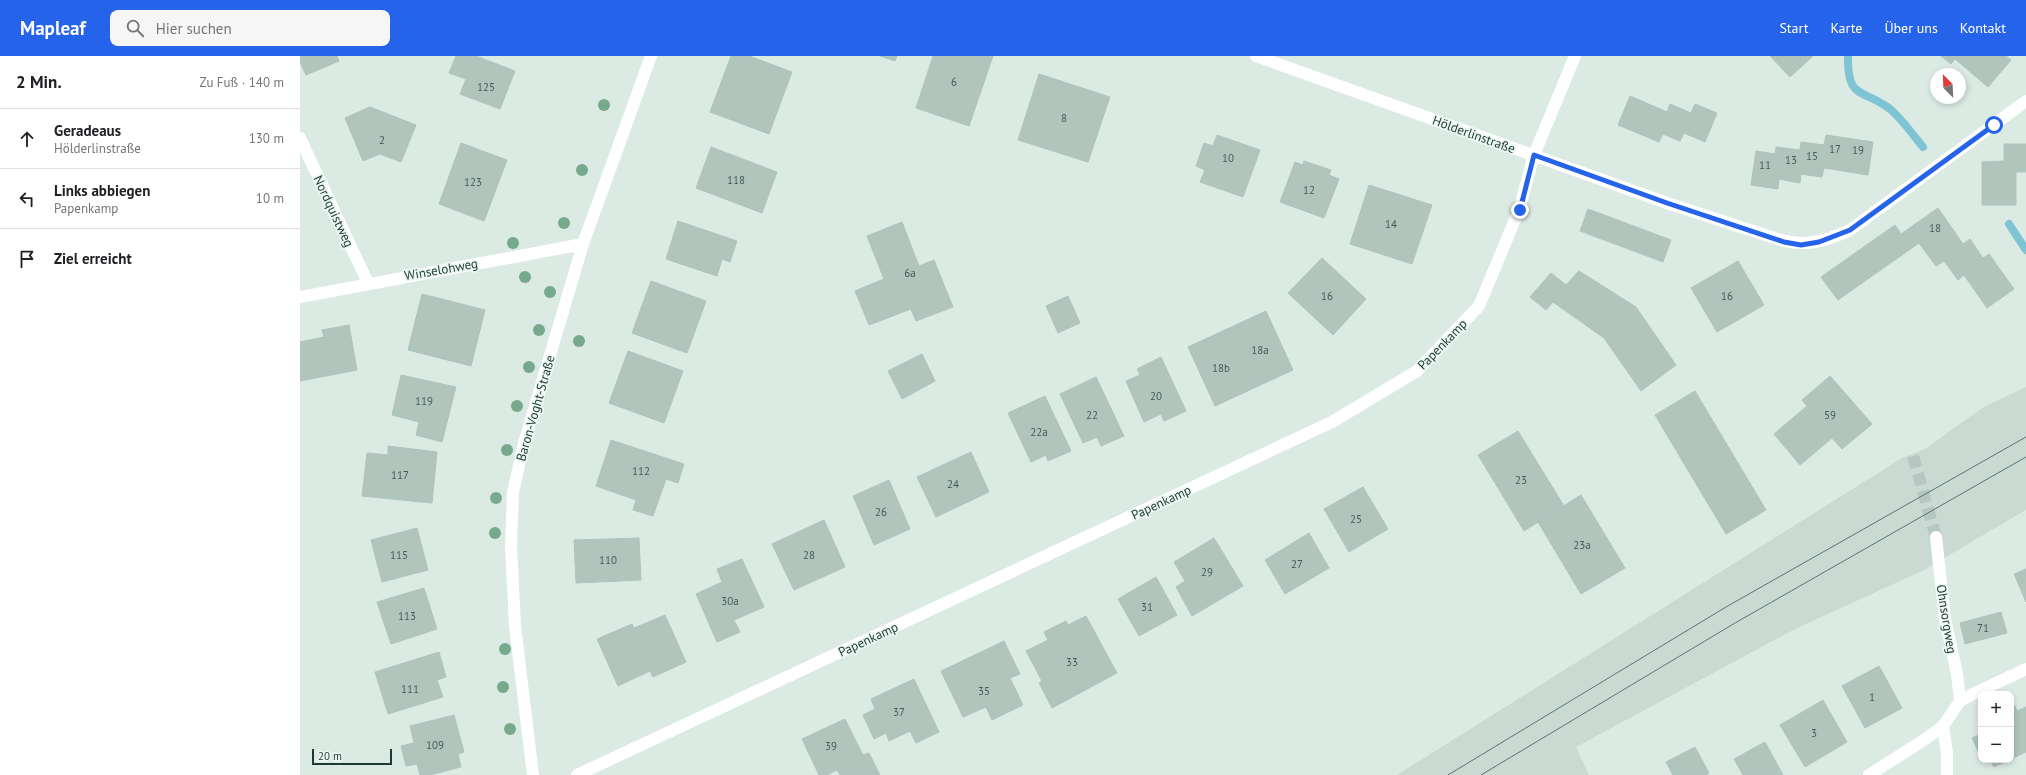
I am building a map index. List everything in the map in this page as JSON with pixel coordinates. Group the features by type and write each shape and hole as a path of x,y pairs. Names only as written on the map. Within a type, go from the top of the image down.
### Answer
{"street":[{"name":"Baron-Voght-Straße","path":"533,775 515,626 511,546 513,492 524,443 583,244 651,56"},
{"name":"Hölderlinstraße","path":"1256,56 1701,215 1784,242 1801,245 1824,241 1850,230 2026,102"},
{"name":"Papenkamp","path":"577,775 1332,422 1417,371 1479,306 1520,210 1534,155 1575,56"},
{"name":"Nordquistweg","path":"300,138 368,283"},
{"name":"Winselohweg","path":"300,297 368,283 583,244"},
{"name":"Ohnsorgweg","path":"1936,537 1945,619 1957,674 1960,702"},
{"path":"1869,775 1943,726 1960,702 1975,693 2026,669"},
{"path":"1943,726 1947,753 1947,775"}],"shaded area":[{"path":"2026,387 2026,510 1922,571 1795,629 1576,747 1589,775 1397,775 1902,458 1925,449 1982,408"}],"building":[{"path":"300,56 337,56 339,61 306,75 300,62"},
{"path":"456,56 476,56 515,71 500,109 460,94 466,79 449,73"},
{"path":"731,56 749,56 792,72 769,134 710,112"},
{"path":"880,56 897,56 895,61"},
{"path":"933,56 993,56 969,126 916,108"},
{"path":"1770,56 1813,56 1790,77"},
{"path":"1941,56 2006,56 2011,60 1988,87 1955,59 1951,64"},
{"path":"1039,74 1110,97 1088,162 1018,140"},
{"path":"1630,96 1667,112 1670,104 1691,113 1695,104 1717,113 1705,142 1684,133 1680,141 1663,134 1659,142 1618,125"},
{"path":"370,107 416,125 401,162 380,154 363,161 345,118"},
{"path":"1217,135 1260,150 1243,197 1200,182 1205,170 1196,166 1204,143 1213,146"},
{"path":"1826,135 1873,142 1868,175 1824,168 1822,177 1801,174 1800,183 1779,179 1778,189 1751,185 1756,151 1775,154 1776,147 1800,150 1801,142 1824,145"},
{"path":"461,143 507,160 484,221 439,204"},
{"path":"2004,144 2026,144 2026,172 2016,172 2016,205 1982,205 1982,162 2004,161"},
{"path":"711,147 777,172 762,213 696,188"},
{"path":"1304,161 1331,170 1329,175 1339,179 1324,218 1280,202 1295,162 1303,165"},
{"path":"1369,185 1432,205 1412,264 1350,244"},
{"path":"1938,208 1963,244 1970,239 1983,258 1989,254 2014,289 1987,308 1964,275 1958,280 1944,261 1936,266 1919,243 1838,300 1821,277 1895,225 1901,234"},
{"path":"1588,209 1671,240 1663,262 1580,231"},
{"path":"678,221 737,241 730,262 722,259 717,276 666,259"},
{"path":"902,222 919,266 934,260 953,307 916,321 911,309 869,325 855,291 884,279 867,236"},
{"path":"1322,258 1366,299 1333,335 1288,293"},
{"path":"1738,261 1764,305 1717,332 1691,288"},
{"path":"1579,271 1636,307 1676,365 1641,391 1604,338 1553,302 1546,310 1530,297 1551,273 1566,285"},
{"path":"651,281 706,301 687,353 632,333"},
{"path":"422,294 485,310 471,366 408,350"},
{"path":"1068,296 1080,323 1058,333 1046,306"},
{"path":"1266,311 1293,370 1254,388 1227,329"},
{"path":"349,325 357,370 300,381 300,342 324,337 322,330"},
{"path":"1227,329 1254,388 1215,406 1188,347"},
{"path":"628,351 683,371 664,423 609,403"},
{"path":"922,354 935,381 902,399 888,371"},
{"path":"1161,357 1186,411 1164,421 1161,414 1144,422 1126,381 1140,375 1137,369"},
{"path":"401,375 456,387 442,442 416,435 419,422 392,415"},
{"path":"1830,376 1872,424 1842,449 1832,438 1800,465 1774,434 1807,406 1802,400"},
{"path":"1096,377 1124,436 1101,446 1097,437 1083,443 1060,394"},
{"path":"1695,391 1766,510 1726,534 1655,415"},
{"path":"1045,396 1071,451 1048,461 1046,455 1031,462 1008,413"},
{"path":"1518,431 1564,506 1524,531 1478,455"},
{"path":"611,440 684,464 678,483 666,479 653,516 633,510 636,500 596,486"},
{"path":"388,446 437,452 432,503 362,496 367,453 388,455"},
{"path":"971,452 989,492 936,517 917,477"},
{"path":"889,480 910,529 874,545 853,496"},
{"path":"1363,487 1388,529 1349,552 1324,509"},
{"path":"1581,495 1625,568 1581,594 1538,522"},
{"path":"824,520 845,567 794,590 772,544"},
{"path":"417,528 428,570 382,582 371,540"},
{"path":"1309,533 1329,568 1285,594 1265,560"},
{"path":"639,538 641,580 576,583 574,540"},
{"path":"1214,538 1243,586 1192,616 1176,587 1185,581 1174,562"},
{"path":"742,559 764,607 734,620 740,632 717,642 696,594 722,582 717,569"},
{"path":"2026,569 2026,602 2014,574"},
{"path":"1156,577 1177,615 1139,636 1118,599"},
{"path":"424,588 437,629 391,644 377,602"},
{"path":"2001,612 2007,633 1965,644 1960,623"},
{"path":"665,615 686,662 653,677 650,671 618,686 597,639 632,624 634,628"},
{"path":"1086,616 1117,673 1052,708 1039,683 1042,681 1026,651 1048,640 1044,632 1066,621 1068,625"},
{"path":"1004,641 1020,674 1010,678 1023,705 992,720 986,707 963,717 941,671"},
{"path":"439,652 446,677 437,680 443,697 388,714 375,672"},
{"path":"1879,666 1902,708 1865,728 1842,686"},
{"path":"914,679 939,732 916,743 910,731 889,741 886,733 874,739 863,715 875,709 871,699"},
{"path":"1823,700 1847,742 1805,767 1780,725"},
{"path":"2014,706 2017,711 2026,707 2026,752 2014,758 2014,727"},
{"path":"454,715 464,752 458,754 461,767 430,775 420,775 417,764 406,766 401,746 414,743 410,726"},
{"path":"845,719 863,755 869,753 880,775 840,775 837,770 827,775 819,775 802,739"},
{"path":"1978,735 1978,751 1972,738"},
{"path":"1765,742 1783,775 1743,775 1734,759"},
{"path":"1695,747 1709,773 1706,775 1673,775 1666,762"},
{"path":"1992,763 2003,763 1994,767"}],"waterway":[{"path":"1848,56 1850,80 1858,92 1890,109 1903,122 1923,147"},
{"path":"2009,224 2026,250"}],"tunnel":[{"path":"1913,456 1936,537"}],"tram line":[{"path":"1448,775 1726,607 2026,437"},
{"path":"1481,775 1735,623 2026,457"}],"route":[{"path":"1520,210 1534,155 1715,220 1784,242 1801,245 1819,242 1850,230 1994,125"}]}
